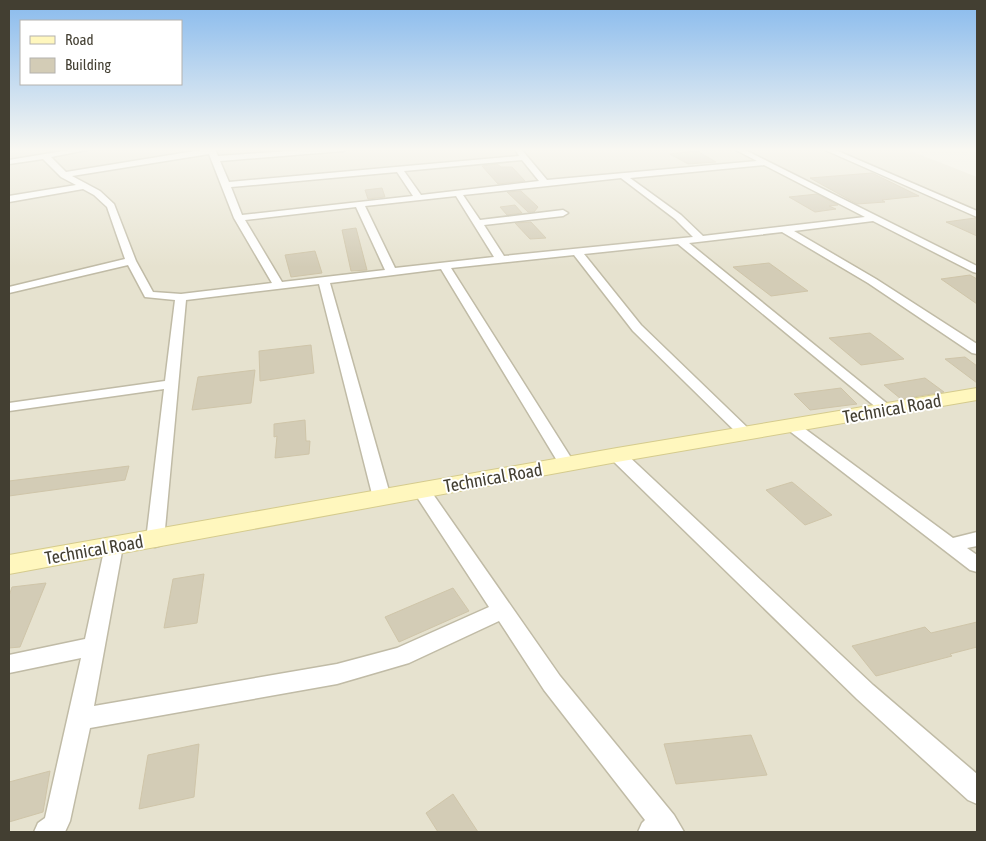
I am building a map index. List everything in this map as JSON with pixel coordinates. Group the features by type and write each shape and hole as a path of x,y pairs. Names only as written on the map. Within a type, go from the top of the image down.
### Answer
{"street":[{"path":"9,199 71,188"},
{"path":"88,188 97,193 111,206 131,261 149,295 181,296 500,258 577,252 785,230 876,218"},
{"path":"226,188 238,218 279,285"},
{"path":"412,188 418,197"},
{"path":"238,218 500,188"},
{"path":"639,188 678,217 701,238"},
{"path":"816,188 977,270"},
{"path":"918,188 977,214"},
{"path":"458,193 500,258"},
{"path":"359,204 391,272"},
{"path":"478,223 564,213"},
{"path":"785,230 872,281 977,350"},
{"path":"680,241 888,410"},
{"path":"577,252 637,328 746,434"},
{"path":"9,290 131,261"},
{"path":"444,266 567,464"},
{"path":"324,280 382,498"},
{"path":"155,540 181,296"},
{"path":"9,407 171,384"},
{"name":"Technical Road","path":"9,565 567,464 977,394"},
{"path":"792,426 977,565"},
{"path":"618,455 865,692 977,791"},
{"path":"422,491 552,683 662,829"},
{"path":"950,545 977,539"},
{"path":"47,832 53,829 57,821 80,720 114,546"},
{"path":"80,720 337,674 401,656 502,610"},
{"path":"9,664 94,646"}],"shaded area":[{"path":"9,188 977,188 977,832 9,832"}],"building":[{"path":"382,188 385,197 368,199 365,190"},
{"path":"829,188 903,188 919,196 882,200 885,202 857,204"},
{"path":"521,191 538,207 534,212 528,212 507,192"},
{"path":"817,194 838,205 829,206 836,209 815,212 789,197"},
{"path":"515,205 522,213 507,215 500,207"},
{"path":"977,219 977,236 946,222"},
{"path":"531,222 546,238 530,239 515,223"},
{"path":"356,228 367,270 351,271 342,230"},
{"path":"315,251 322,273 291,277 285,255"},
{"path":"769,263 808,291 771,296 733,267"},
{"path":"970,275 977,279 977,304 941,279"},
{"path":"870,333 904,359 861,365 829,338"},
{"path":"311,345 314,373 260,381 259,351"},
{"path":"965,357 977,366 977,383 945,359"},
{"path":"255,370 251,403 192,410 198,377"},
{"path":"925,378 944,392 901,399 884,385"},
{"path":"841,388 857,404 810,410 794,394"},
{"path":"305,420 306,441 310,441 309,454 275,458 277,436 274,437 274,424"},
{"path":"129,466 125,480 9,496 9,481"},
{"path":"792,482 832,515 805,525 766,490"},
{"path":"204,574 197,623 164,628 173,579"},
{"path":"46,583 20,647 9,648 9,596 12,587"},
{"path":"453,588 469,611 399,642 385,617"},
{"path":"977,622 977,647 950,654 952,656 876,676 852,646 925,627 931,633"},
{"path":"751,735 767,775 676,784 664,744"},
{"path":"199,744 194,797 139,809 148,755"},
{"path":"50,771 43,812 9,822 9,782"},
{"path":"453,794 478,832 438,832 426,813"}]}
